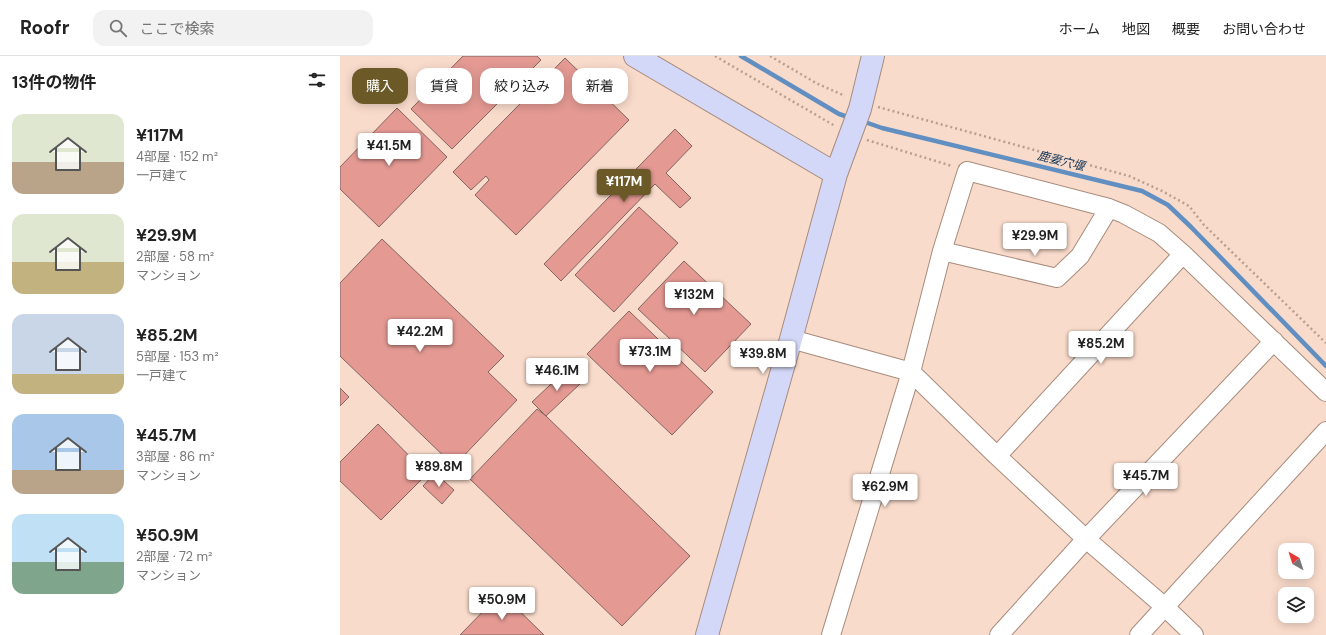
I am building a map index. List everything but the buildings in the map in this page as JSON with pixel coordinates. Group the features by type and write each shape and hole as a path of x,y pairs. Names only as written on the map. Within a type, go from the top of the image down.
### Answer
{"street":[{"path":"636,56 836,174"},
{"path":"707,635 836,174 856,118 873,56"},
{"path":"831,635 911,372 942,251 967,171 1109,208 1124,214 1159,233 1183,254 1326,392"},
{"path":"942,251 1057,278 1080,256 1109,208"},
{"path":"997,456 1183,254"},
{"path":"791,339 911,372 997,456 1086,539 1165,607 1194,635"},
{"path":"999,635 1086,539 1274,341"},
{"path":"1139,635 1326,431"}],"path":[{"path":"715,56 856,118 967,171"},
{"path":"770,56 816,83 856,118"}],"waterway":[{"name":"鹿妻穴堰","path":"741,56 839,114 851,118"},
{"name":"鹿妻穴堰","path":"862,121 882,128 1142,191 1168,205 1326,366"}]}
